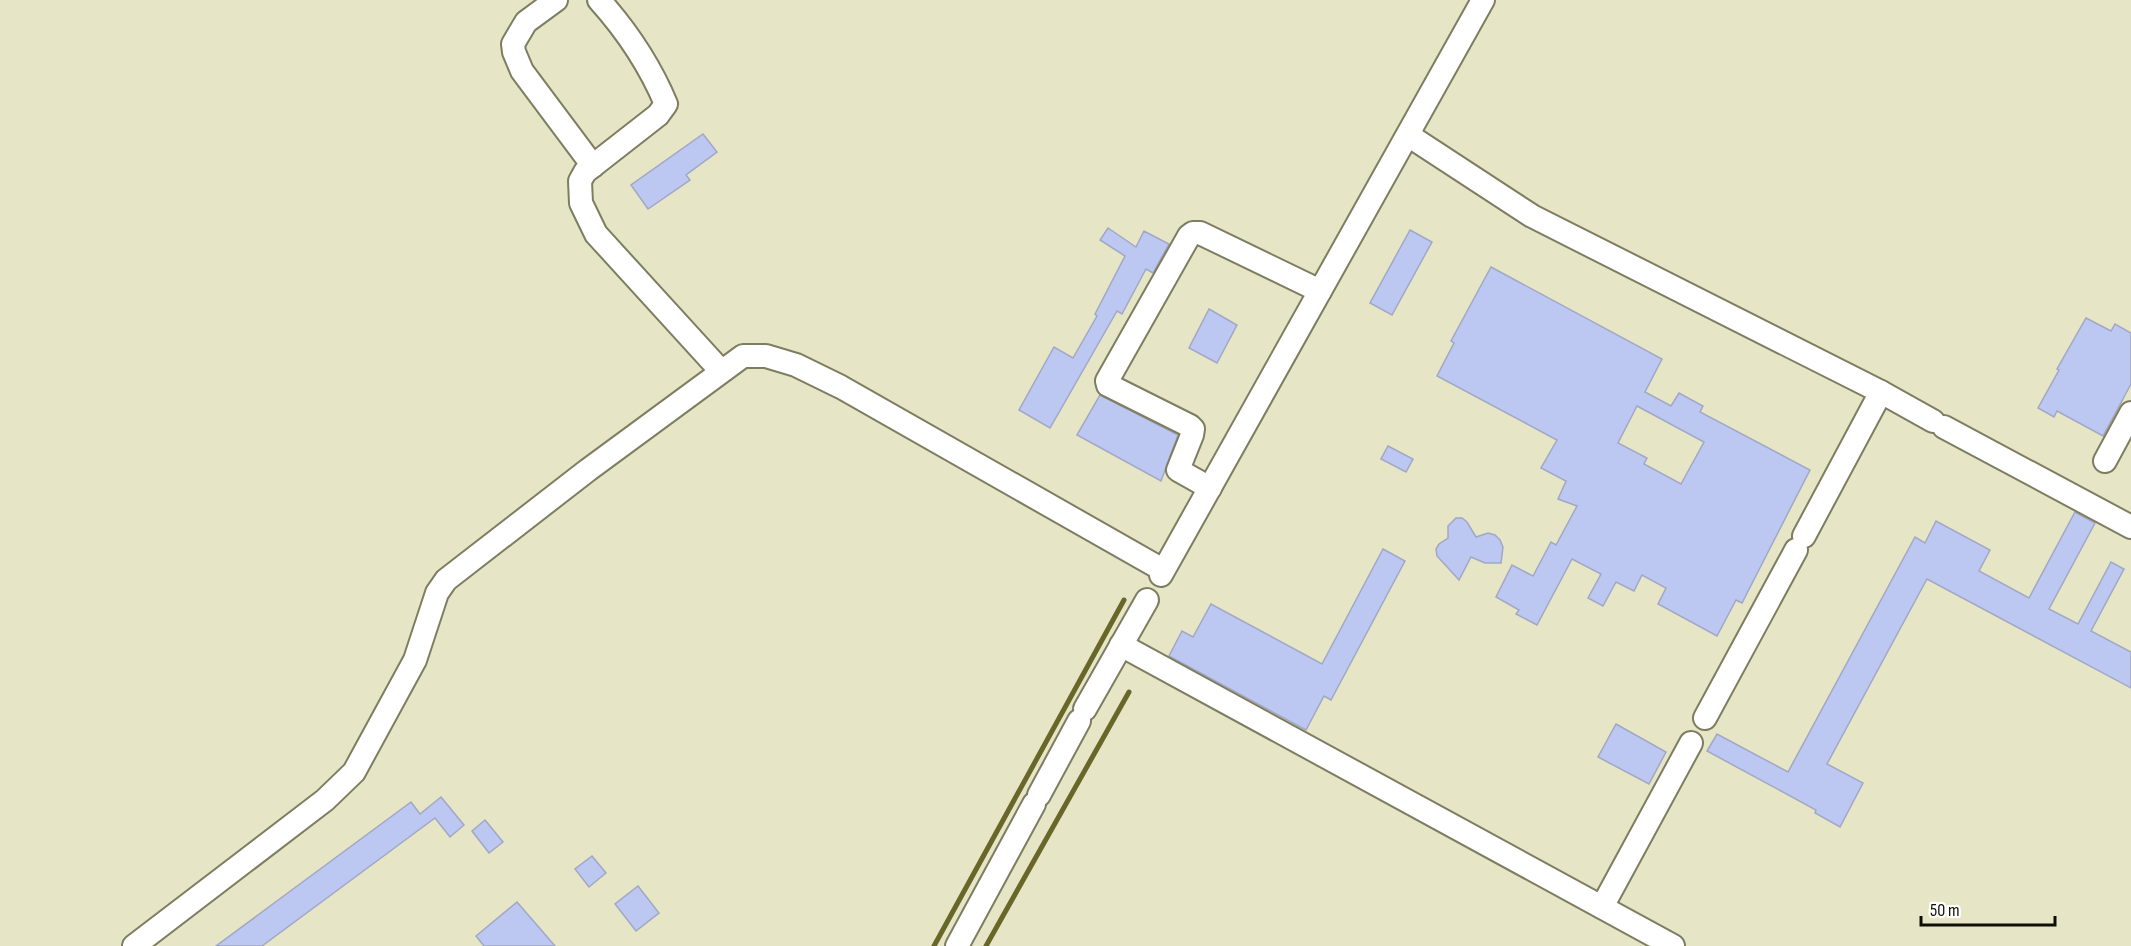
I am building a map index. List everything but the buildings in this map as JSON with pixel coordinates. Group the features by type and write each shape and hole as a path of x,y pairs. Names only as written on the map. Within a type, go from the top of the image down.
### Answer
{"lane":[{"path":"556,0 526,22 513,44 514,52 522,71 593,166"},
{"path":"599,0 618,21 657,84 666,104 658,115 582,175 581,203 596,234 721,371"},
{"path":"134,946 325,800 354,772 415,660 437,593 446,580 743,356 766,356 796,365 841,387 1162,572 1408,135 1474,4"},
{"path":"1408,135 1532,216 1881,392 2131,527"},
{"path":"1209,488 1178,470 1193,429 1107,384 1124,350 1189,236 1193,233 1200,233 1320,291"},
{"path":"1705,718 1881,392"},
{"path":"2105,460 2131,413"},
{"path":"957,946 1147,600"},
{"path":"1121,645 1673,946"},
{"path":"1602,907 1691,743"}],"waterway":[{"path":"934,946 1124,600"},
{"path":"986,946 1129,692"}]}
